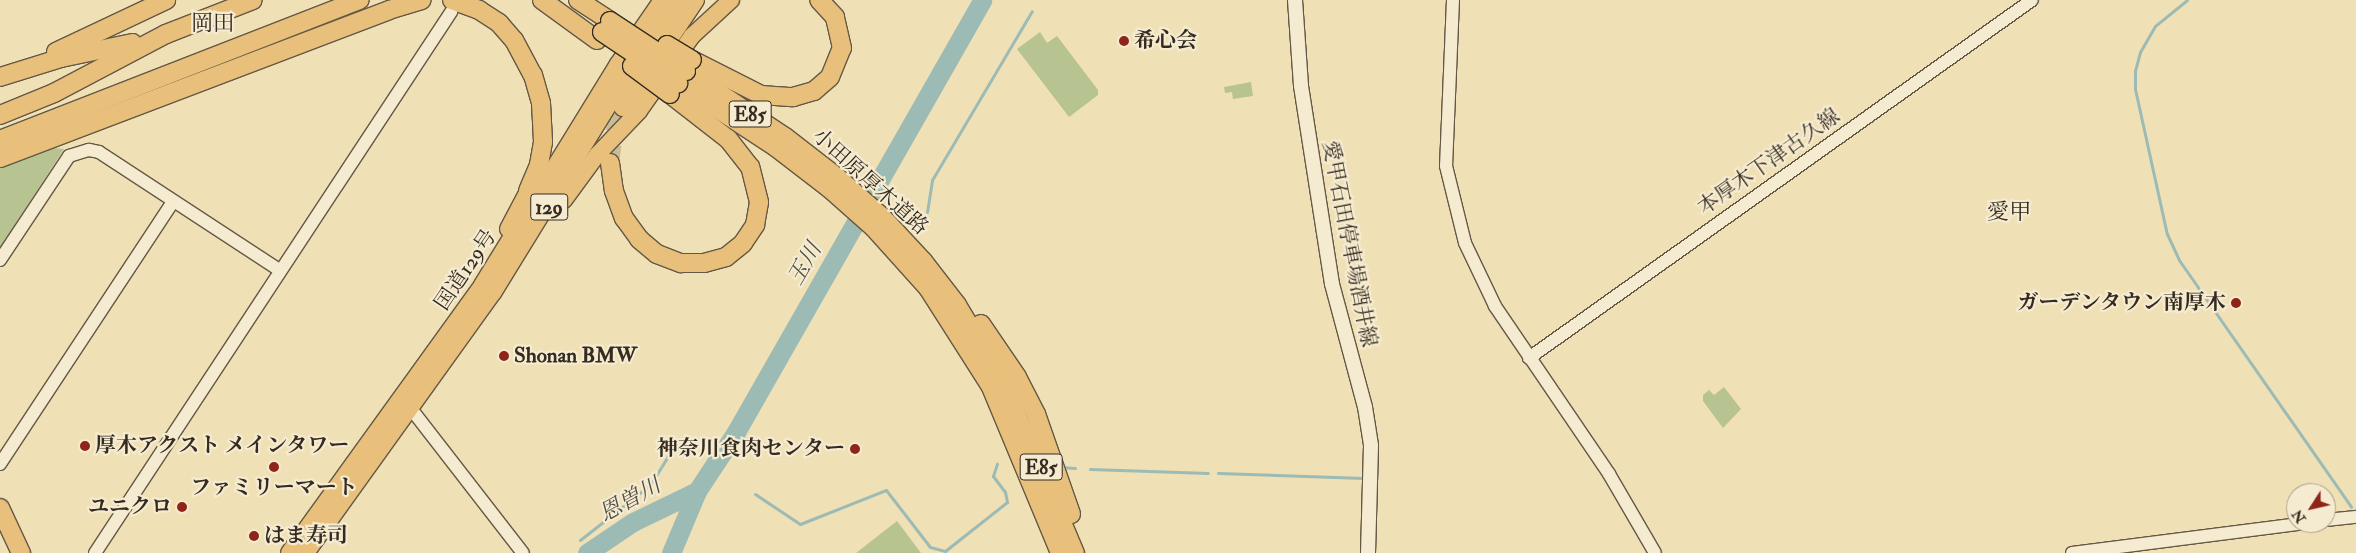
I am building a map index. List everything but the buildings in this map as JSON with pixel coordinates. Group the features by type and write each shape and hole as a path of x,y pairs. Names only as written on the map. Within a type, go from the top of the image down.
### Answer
{"highway":[{"path":"7,75 166,0"},
{"path":"0,115 54,93 166,34 253,0"},
{"path":"0,140 360,0"},
{"path":"0,158 48,138 422,0"},
{"path":"542,0 606,27"},
{"path":"550,0 606,27 682,77 750,167 759,202 754,225 743,243 726,256 704,263 681,263 657,254 639,239 624,218 614,191 610,163"},
{"path":"578,0 606,27"},
{"path":"589,0 606,27"},
{"name":"国道129号","path":"488,289 618,64 662,0"},
{"name":"国道129号","path":"306,553 488,289 678,0"},
{"path":"623,107 695,0"},
{"path":"488,289 534,243 597,155 639,110 692,36 731,0"},
{"path":"682,77 761,95 793,97 814,90 830,77 842,48 835,18 820,0"},
{"path":"452,6 479,10 498,23 514,40 533,75 541,103 542,142 539,164 488,289"},
{"name":"小田原厚木道路","path":"606,27 808,163 900,245 946,312 1004,382 1075,553"},
{"path":"7,75 166,34"},
{"path":"124,91 193,85"},
{"path":"48,138 107,98"},
{"path":"900,245 964,301 1004,382 1044,434 1087,553"},
{"name":"小田原厚木道路","path":"1004,382 1060,553"},
{"name":"国道129号","path":"289,553 407,404"},
{"path":"0,508 21,553"}],"main road":[{"name":"愛甲石田停車場酒井線","path":"1295,0 1301,86 1329,266 1341,326 1366,407 1371,446 1368,553"}],"street":[{"path":"1453,0 1445,132 1451,197 1465,243 1486,290 1529,358 1609,474 1655,553"},
{"name":"本厚木下津古久線","path":"1529,358 2032,0"},
{"path":"95,553 452,6"},
{"path":"0,260 69,156 80,151 99,152 279,270"},
{"path":"0,464 173,202"},
{"path":"407,404 523,553"},
{"path":"2336,519 2356,516"},
{"path":"2072,553 2286,525"}],"green space":[{"path":"1040,32 1047,43 1057,36 1098,90 1098,95 1069,117 1017,49"},
{"path":"1251,82 1253,96 1233,99 1232,92 1225,93 1224,87"},
{"path":"43,147 64,149 0,248 0,165"},
{"path":"1724,387 1741,409 1723,428 1703,401 1703,395 1709,390 1714,395"},
{"path":"897,521 921,553 856,553"}],"waterway":[{"name":"玉川","path":"671,553 697,491 736,432 982,0"},
{"path":"2187,0 2155,26 2140,52 2135,71 2135,89 2167,234 2179,260 2351,507"},
{"path":"927,212 932,180 1032,11"},
{"path":"580,540 650,485 670,453"},
{"path":"755,494 800,524 886,490 930,547 945,551 1007,502 1005,492 993,476 997,464"},
{"path":"1060,467 1075,468"},
{"path":"1090,469 1208,473"},
{"path":"1218,473 1363,478"},
{"name":"恩曽川","path":"587,553 633,522 697,491"}],"tunnel":[{"path":"610,163 614,133 623,107"}],"place":[{"name":"希心会","path":"1124,41"},
{"name":"ガーデンタウン南厚木","path":"2236,303"},
{"name":"Shonan BMW","path":"504,356"},
{"name":"厚木アクスト メインタワー","path":"85,446"},
{"name":"神奈川食肉センター","path":"855,449"},
{"name":"ファミリーマート","path":"274,467"},
{"name":"ユニクロ","path":"182,507"},
{"name":"はま寿司","path":"254,536"}],"district":[{"name":"岡田","path":"213,24"},
{"name":"愛甲","path":"2009,213"}]}
